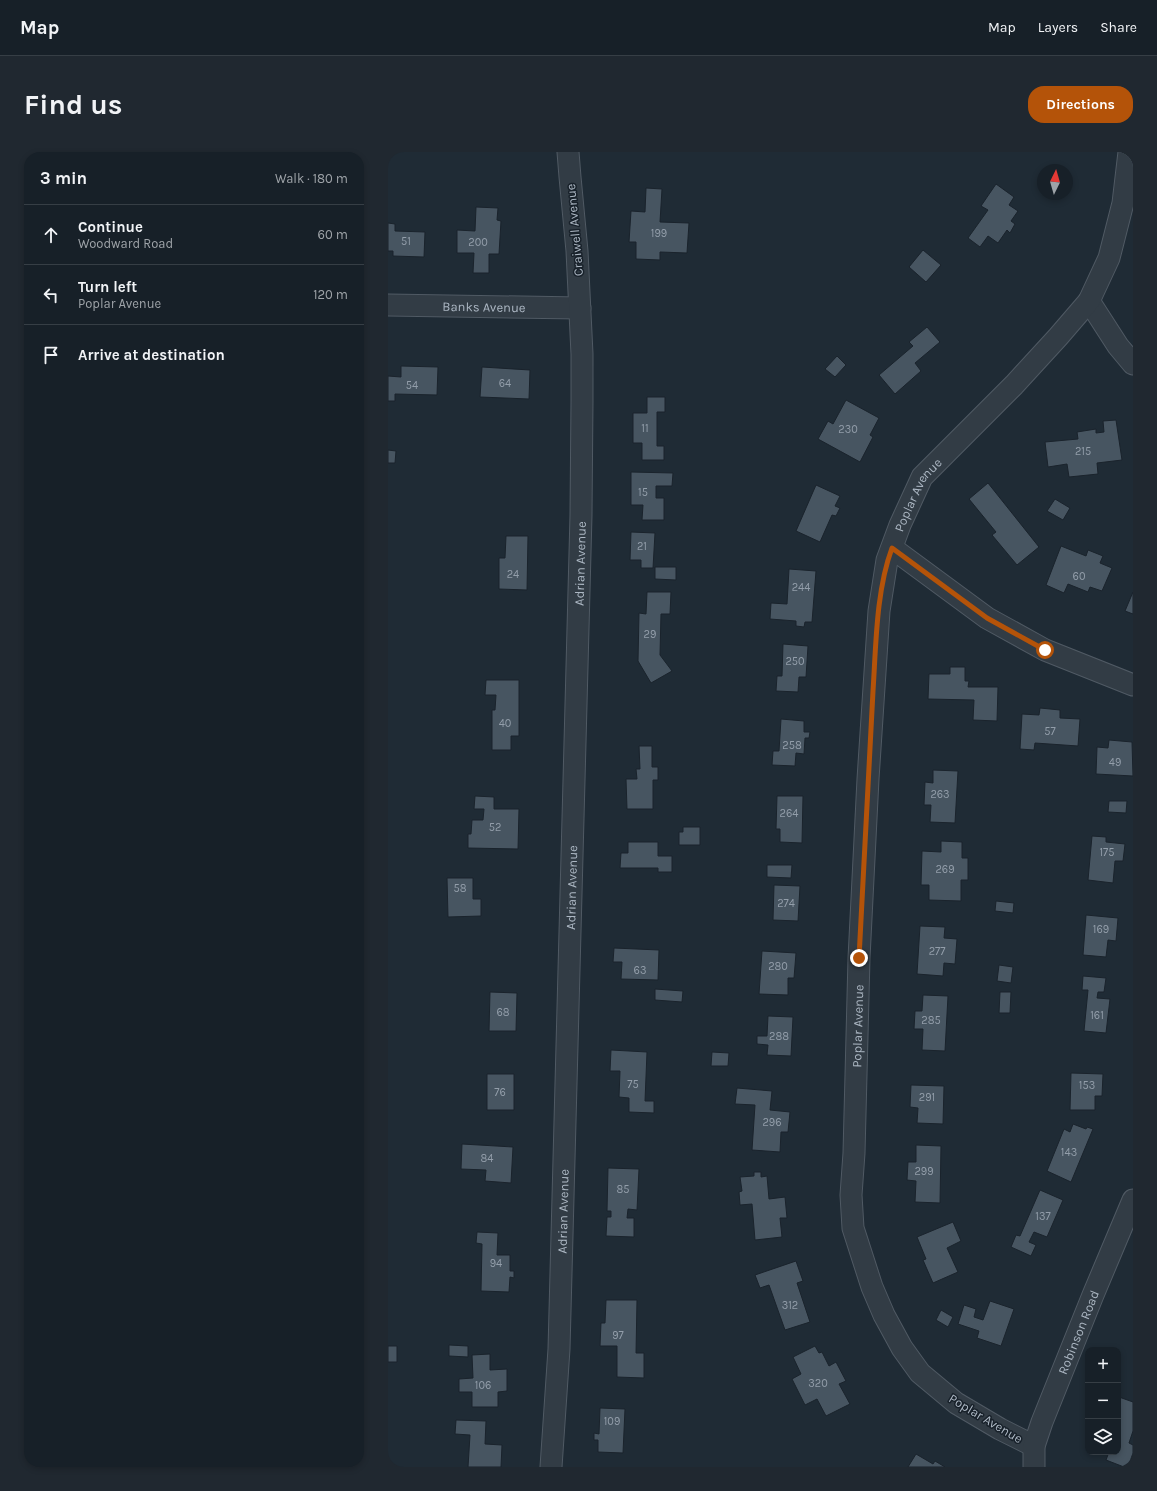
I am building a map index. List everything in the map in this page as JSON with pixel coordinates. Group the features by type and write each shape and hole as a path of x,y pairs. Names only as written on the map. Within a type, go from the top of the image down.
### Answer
{"street":[{"name":"Craiwell Avenue","path":"568,152 577,251 580,308"},
{"name":"Poplar Avenue","path":"1034,1446 1000,1429 956,1403 920,1372 902,1348 884,1315 872,1287 853,1228 851,1195 854,1154 859,958 868,779 879,611 887,560 900,525 922,477 1014,385 1089,301 1109,258 1123,203 1129,152"},
{"path":"1089,301 1118,346 1133,364"},
{"name":"Banks Avenue","path":"388,305 580,308"},
{"name":"Adrian Avenue","path":"551,1467 560,1349 581,515 582,354 580,308"},
{"path":"892,548 987,618 1045,650 1133,685"},
{"name":"Robinson Road","path":"1034,1467 1034,1446 1093,1295 1133,1200"}],"building":[{"path":"996,184 1014,197 1009,205 1018,211 1011,221 1015,224 1010,233 1007,230 998,243 988,236 980,247 968,238 988,210 981,206"},
{"path":"646,188 662,189 660,222 689,223 687,253 660,252 660,260 636,259 636,242 629,242 631,211 645,212"},
{"path":"476,207 498,208 497,220 501,221 499,254 489,254 489,273 473,273 474,253 457,253 457,230 475,231"},
{"path":"388,223 395,224 395,231 425,232 424,257 393,256 393,251 388,251"},
{"path":"923,250 941,265 926,282 909,267"},
{"path":"927,327 940,342 915,363 921,371 895,394 879,375 913,346 909,342"},
{"path":"837,356 846,365 835,377 825,369"},
{"path":"401,366 438,367 437,395 395,394 395,401 388,401 388,376 401,377"},
{"path":"482,367 530,370 529,399 480,397"},
{"path":"647,397 665,397 665,412 657,412 657,446 664,446 664,460 642,460 642,443 633,443 633,413 647,413"},
{"path":"846,400 879,418 870,435 873,437 860,462 818,439 828,421 833,424"},
{"path":"1116,420 1122,460 1097,463 1098,474 1069,477 1067,464 1048,467 1045,442 1078,439 1077,432 1096,429 1096,433 1104,432 1103,421"},
{"path":"388,450 396,451 395,463 388,463"},
{"path":"631,472 673,473 672,486 656,486 656,498 664,498 664,520 642,520 643,505 631,505"},
{"path":"988,483 1039,547 1017,565 992,535 996,532 969,499"},
{"path":"816,485 840,496 835,506 840,508 836,516 832,515 820,542 796,531"},
{"path":"1055,499 1070,508 1063,520 1047,511"},
{"path":"631,532 655,533 653,568 641,568 641,560 630,560"},
{"path":"506,536 528,536 527,590 499,589 499,558 505,558"},
{"path":"1061,546 1086,556 1088,550 1103,556 1100,563 1112,568 1102,591 1090,587 1088,592 1068,584 1064,593 1046,585"},
{"path":"655,567 676,567 676,580 655,579"},
{"path":"789,569 816,571 812,622 805,622 804,627 796,626 796,621 770,619 771,603 787,604"},
{"path":"647,592 671,592 670,614 661,614 660,655 672,671 651,683 638,661 639,613 646,614"},
{"path":"1133,592 1133,614 1125,611"},
{"path":"783,644 808,646 806,677 799,677 798,692 776,691 777,676 782,676"},
{"path":"950,667 965,667 965,681 969,681 968,687 998,687 997,721 973,720 974,700 928,699 929,674 950,674"},
{"path":"486,680 519,680 519,736 511,736 511,750 492,750 492,710 495,710 496,695 485,695"},
{"path":"1040,708 1060,710 1060,718 1080,719 1078,746 1035,743 1034,750 1020,749 1022,714 1039,715"},
{"path":"781,719 804,721 804,732 810,732 809,738 805,738 804,754 796,753 795,766 772,765 773,751 779,751"},
{"path":"1109,740 1132,742 1133,776 1096,774 1097,747 1108,748"},
{"path":"639,746 652,746 652,767 658,767 658,780 653,780 653,809 627,809 626,779 637,779 636,769 640,769"},
{"path":"933,770 958,771 955,823 930,822 931,805 924,805 925,782 933,783"},
{"path":"475,796 494,797 494,809 519,809 518,849 468,848 468,834 471,834 472,820 483,820 484,809 474,809"},
{"path":"777,796 803,796 802,843 780,842 780,829 776,829"},
{"path":"1109,801 1127,801 1126,813 1108,812"},
{"path":"683,827 700,827 700,845 679,845 679,832 683,832"},
{"path":"1092,836 1106,837 1106,842 1125,844 1123,861 1115,861 1113,883 1088,880"},
{"path":"941,841 962,842 962,858 968,858 968,880 961,880 961,901 929,900 929,885 921,885 922,851 941,852"},
{"path":"628,842 658,842 658,856 672,856 672,872 658,872 658,868 620,868 621,853 628,853"},
{"path":"767,865 792,865 791,878 767,877"},
{"path":"447,878 473,878 473,899 481,899 481,916 448,917"},
{"path":"774,885 800,886 798,921 773,920"},
{"path":"996,901 1014,903 1013,913 995,911"},
{"path":"1086,915 1118,918 1116,941 1108,940 1106,957 1083,955"},
{"path":"920,926 945,927 944,938 957,939 955,964 944,963 943,976 917,974"},
{"path":"614,948 659,950 658,980 621,979 622,962 613,962"},
{"path":"762,951 796,953 794,978 788,978 788,995 759,994"},
{"path":"999,965 1013,967 1011,983 997,981"},
{"path":"1083,976 1106,978 1104,992 1098,992 1097,998 1110,999 1106,1033 1084,1031 1088,990 1082,990"},
{"path":"655,989 683,991 682,1002 655,1000"},
{"path":"490,992 517,993 516,1031 489,1031"},
{"path":"1000,992 1011,992 1010,1013 999,1013"},
{"path":"923,995 948,996 945,1051 922,1050 923,1029 914,1029 915,1011 922,1011"},
{"path":"768,1016 793,1017 791,1056 767,1055 768,1045 757,1044 757,1036 767,1036"},
{"path":"611,1050 647,1052 645,1101 654,1101 654,1113 629,1112 629,1098 619,1097 620,1071 610,1071"},
{"path":"712,1052 729,1053 728,1066 711,1066"},
{"path":"1071,1073 1103,1074 1102,1096 1095,1096 1095,1110 1070,1110"},
{"path":"487,1074 514,1074 514,1110 487,1110"},
{"path":"911,1085 944,1086 943,1124 917,1123 918,1108 910,1107"},
{"path":"737,1088 772,1091 770,1110 790,1112 788,1132 781,1132 780,1152 752,1150 755,1105 735,1104"},
{"path":"1073,1124 1086,1129 1087,1127 1093,1129 1071,1182 1047,1171 1064,1129 1070,1132"},
{"path":"462,1144 513,1147 511,1183 485,1181 486,1170 461,1169"},
{"path":"916,1145 941,1146 940,1203 915,1202 916,1181 907,1180 908,1162 916,1162"},
{"path":"608,1168 639,1169 637,1210 628,1209 627,1218 634,1218 634,1237 606,1236 607,1217 611,1217 611,1211 607,1211"},
{"path":"754,1172 761,1172 761,1177 767,1176 769,1199 785,1197 787,1218 780,1218 782,1237 755,1240 752,1204 740,1205 739,1192 742,1191 740,1177 754,1176"},
{"path":"1040,1190 1063,1200 1047,1237 1034,1232 1029,1242 1036,1245 1031,1256 1011,1247 1016,1235 1020,1236"},
{"path":"953,1222 961,1241 947,1248 958,1272 933,1283 923,1260 926,1259 917,1237"},
{"path":"477,1232 498,1233 497,1255 510,1255 510,1271 514,1271 514,1278 510,1277 509,1292 481,1291 482,1244 476,1243"},
{"path":"796,1261 803,1281 797,1283 810,1322 785,1330 769,1285 760,1288 755,1275"},
{"path":"606,1300 637,1300 636,1353 644,1353 644,1378 617,1377 617,1346 600,1346 601,1323 605,1323"},
{"path":"990,1301 1014,1309 1001,1346 977,1338 979,1331 958,1324 964,1305 976,1309 974,1317 983,1320"},
{"path":"941,1310 953,1317 948,1327 936,1320"},
{"path":"449,1345 468,1346 468,1357 449,1356"},
{"path":"388,1346 397,1346 397,1362 388,1362"},
{"path":"815,1346 819,1353 822,1352 829,1366 836,1362 846,1381 839,1384 850,1404 826,1416 817,1399 805,1405 792,1379 801,1374 793,1357"},
{"path":"490,1354 490,1370 507,1369 507,1391 498,1392 498,1407 472,1407 472,1392 459,1392 459,1379 473,1378 472,1355"},
{"path":"1121,1398 1133,1402 1133,1431 1129,1443 1133,1445 1133,1453 1128,1467 1124,1467 1106,1460 1108,1455 1121,1455"},
{"path":"600,1408 625,1409 623,1453 598,1452 598,1440 594,1440 594,1433 599,1434"},
{"path":"456,1420 486,1421 485,1444 502,1445 501,1467 468,1467 470,1435 455,1434"},
{"path":"916,1454 933,1464 935,1461 945,1467 908,1467"}],"route":[{"path":"859,958 868,779 879,611 887,560 892,548 987,618 1045,650"}]}
